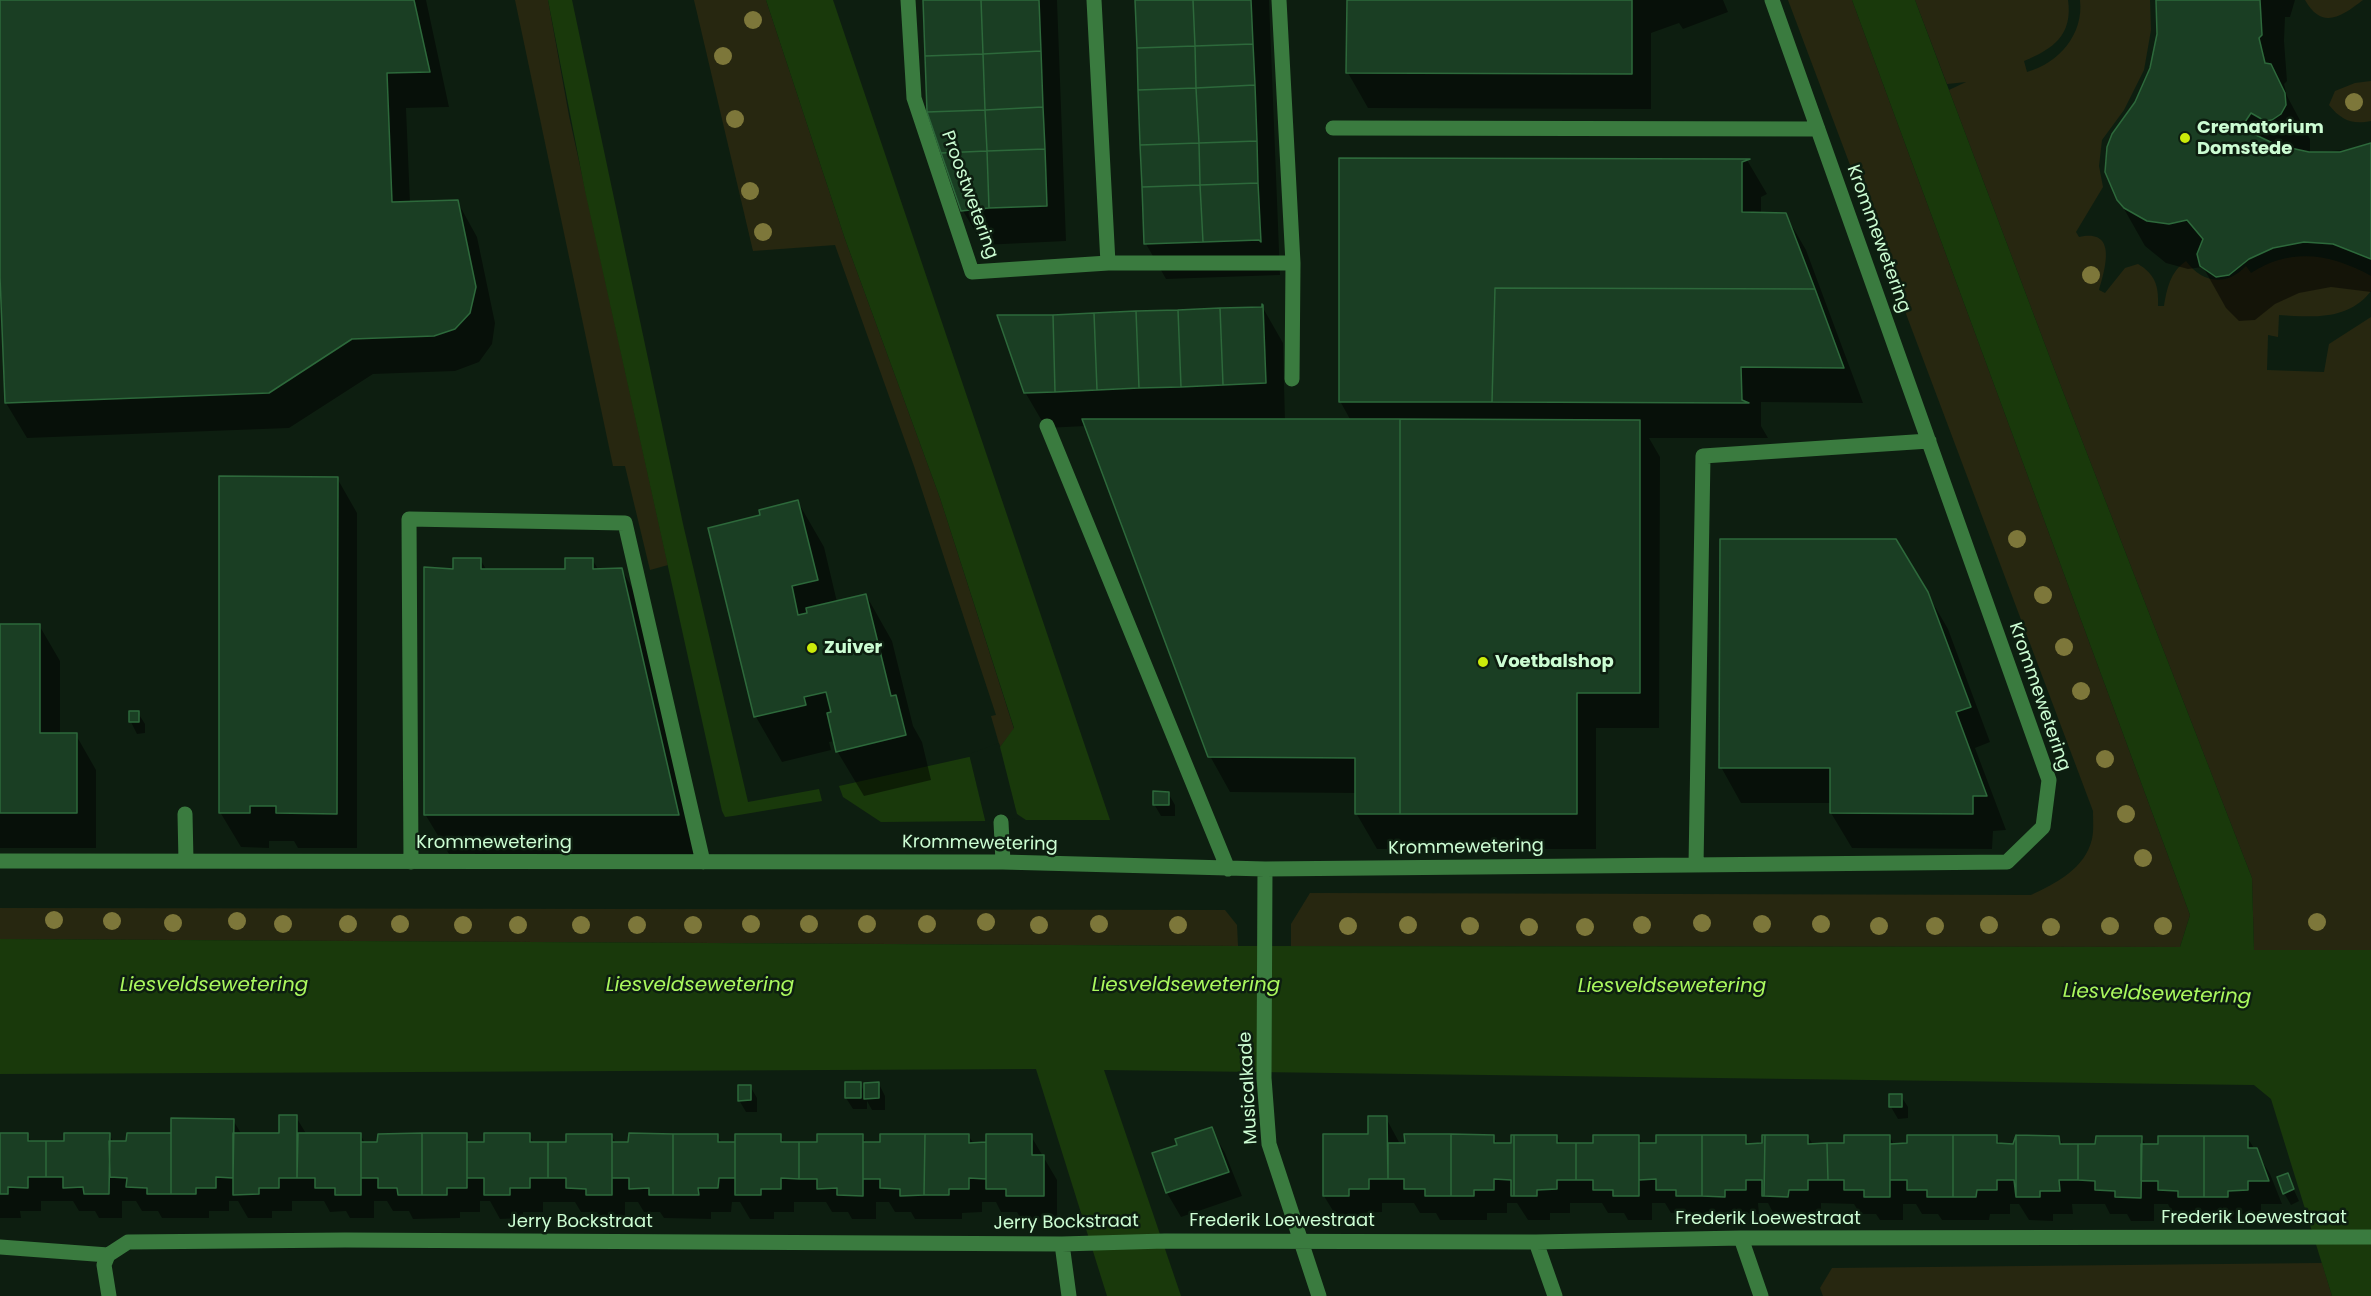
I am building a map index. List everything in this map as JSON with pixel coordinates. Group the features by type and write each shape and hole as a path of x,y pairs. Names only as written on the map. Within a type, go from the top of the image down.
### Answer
{"street":[{"name":"Proostwetering","path":"908,0 914,98 972,272 1108,263 1293,263"},
{"path":"1094,0 1108,263"},
{"path":"1279,0 1293,263 1292,379"},
{"name":"Krommewetering","path":"0,861 1003,862 1228,869 2007,862 2043,827 2049,780 1772,0"},
{"path":"1333,128 1818,129"},
{"path":"1047,426 1228,869"},
{"path":"1696,865 1703,456 1929,441"},
{"path":"411,862 409,519 625,524 703,862"},
{"path":"185,813 186,861"},
{"path":"1001,822 1003,862"},
{"name":"Musicalkade","path":"1265,869 1264,1078 1269,1144 1319,1296"},
{"name":"Frederik Loewestraat","path":"1165,1240 1536,1242 1741,1238 2371,1237"},
{"path":"1741,1238 1761,1296"},
{"name":"Jerry Bockstraat","path":"108,1255 128,1242 139,1241 1062,1244 1165,1240"},
{"path":"1536,1242 1555,1296"},
{"path":"1062,1244 1069,1296"},
{"path":"0,1247 108,1255 104,1265 109,1296"}],"shaded area":[{"path":"515,0 548,0 569,116 668,565 650,570 625,466 613,466"},
{"path":"694,0 766,0 845,239 940,498 1014,729 1000,747 991,716 996,715 914,466 835,245 753,251"},
{"path":"1788,0 1852,0 2190,915 2180,947 1291,946 1291,924 1310,893 2031,895 2068,874 2083,859 2088,850 2093,836 2093,811"},
{"path":"1915,0 2068,0 2069,12 2064,32 2052,46 2024,61 2027,72 2049,62 2067,45 2078,24 2080,0 2150,0 2151,30 2144,70 2124,110 2102,140 2099,166 2103,187 2076,232 2079,237 2091,236 2104,244 2106,262 2099,290 2105,293 2125,268 2138,264 2152,276 2158,292 2158,306 2164,306 2173,276 2186,261 2199,274 2214,280 2230,277 2246,266 2251,273 2281,259 2311,256 2356,268 2371,276 2371,291 2352,308 2329,315 2279,315 2278,337 2268,335 2267,370 2324,372 2329,344 2371,317 2371,950 2254,951 2252,878 2055,371 1949,90 1966,82 1947,84"},
{"path":"2305,0 2363,0 2339,15 2325,18 2311,9"},
{"path":"2371,81 2371,121 2347,120 2329,105 2335,91 2355,83"},
{"path":"0,908 1225,910 1237,925 1238,946 0,939"},
{"path":"2322,1263 2332,1296 1823,1296 1820,1288 1832,1268"}],"water":[{"path":"548,0 572,0 683,524 748,802 819,789 822,801 725,817 722,811 585,191"},
{"path":"766,0 833,0 1110,820 1026,820 1017,814 986,821 881,822 843,797 839,786 969,757 1000,747 1014,728 940,498 845,239"},
{"name":"Liesveldsewetering","path":"1852,0 1915,0 2055,371 2252,878 2254,950 2371,950 2371,1296 2332,1296 2271,1099 2254,1085 1104,1070 1181,1296 1107,1296 1036,1069 0,1074 0,939 1238,946 2180,947 2190,915"}],"pier":[{"path":"999,743 1018,818 986,824 969,754"}],"building":[{"path":"0,0 414,0 430,72 387,73 392,202 458,200 476,287 470,313 455,329 434,336 352,339 269,393 5,403 0,277"},
{"path":"923,0 981,0 983,54 925,56"},
{"path":"981,0 1039,0 1041,51 983,54"},
{"path":"1135,0 1193,0 1195,46 1137,48"},
{"path":"1193,0 1251,0 1253,44 1195,46"},
{"path":"1347,0 1632,0 1632,74 1346,73"},
{"name":"Crematorium Domstede","path":"2156,0 2260,0 2262,35 2259,38 2265,63 2271,64 2285,93 2286,105 2281,114 2272,120 2265,121 2251,113 2241,128 2277,145 2309,152 2340,152 2371,143 2371,259 2333,244 2304,242 2273,248 2249,259 2229,275 2216,277 2200,266 2197,254 2203,239 2187,220 2169,224 2147,221 2124,208 2117,200 2105,172 2107,147 2112,134 2135,102 2150,68 2157,34"},
{"path":"1253,44 1255,85 1196,88 1195,46"},
{"path":"1195,46 1196,88 1138,90 1137,48"},
{"path":"1041,51 1043,107 985,110 983,54"},
{"path":"983,54 985,110 927,112 925,56"},
{"path":"1255,85 1257,141 1199,143 1196,88"},
{"path":"1196,88 1199,143 1140,145 1138,90"},
{"path":"1043,107 1045,149 987,151 985,110"},
{"path":"985,110 987,151 941,153 927,112"},
{"path":"1257,141 1258,183 1200,185 1199,143"},
{"path":"1199,143 1200,185 1142,187 1140,145"},
{"path":"1045,149 1047,206 989,208 987,151"},
{"path":"987,151 989,208 961,211 941,153"},
{"path":"1339,158 1750,159 1742,162 1742,212 1786,213 1815,289 1495,288 1492,402 1339,402"},
{"path":"1258,183 1261,242 1259,240 1203,242 1200,185"},
{"path":"1200,185 1203,242 1144,244 1142,187"},
{"path":"1495,288 1815,289 1844,368 1741,367 1742,400 1749,403 1492,402"},
{"path":"1262,304 1266,383 1223,385 1220,308 1262,307"},
{"path":"1220,308 1223,385 1181,387 1178,310"},
{"path":"1178,310 1181,387 1139,388 1136,311"},
{"path":"1136,311 1139,388 1097,390 1094,313"},
{"path":"1094,313 1097,390 1055,392 1053,315"},
{"path":"997,315 1053,315 1055,392 1024,393"},
{"path":"1082,419 1400,419 1400,814 1355,814 1355,758 1208,757"},
{"path":"1400,419 1640,420 1640,693 1577,693 1577,814 1400,814"},
{"path":"219,476 338,477 337,814 276,813 276,806 250,806 250,813 219,813"},
{"path":"798,500 818,580 792,586 798,615 807,613 806,608 866,594 891,696 896,695 906,735 836,752 827,713 831,712 826,692 804,697 806,705 754,717 708,528 760,515 759,510"},
{"path":"1720,539 1896,539 1928,592 1971,707 1956,712 1987,796 1973,796 1973,814 1830,813 1830,768 1719,768"},
{"path":"453,558 481,558 481,569 565,569 565,558 593,558 593,569 622,568 679,815 424,815 424,567 453,569"},
{"path":"0,624 40,624 40,733 77,733 77,813 0,813"},
{"path":"129,711 139,711 139,722 129,722"},
{"path":"1153,791 1169,792 1169,805 1153,805"},
{"path":"845,1082 861,1082 861,1098 845,1098"},
{"path":"879,1082 879,1098 864,1099 864,1083"},
{"path":"738,1085 751,1085 751,1100 738,1101"},
{"path":"1889,1094 1902,1094 1902,1107 1889,1107"},
{"path":"279,1115 297,1115 297,1178 279,1178 279,1188 259,1188 259,1194 233,1195 233,1133 279,1133"},
{"path":"1368,1116 1387,1116 1388,1179 1369,1179 1369,1189 1349,1189 1349,1196 1323,1196 1323,1134 1368,1134"},
{"path":"171,1118 234,1119 233,1178 216,1177 216,1188 196,1188 196,1194 171,1194"},
{"path":"1212,1127 1229,1172 1166,1193 1152,1153 1177,1145 1175,1139"},
{"path":"0,1133 28,1133 28,1141 46,1141 46,1177 28,1177 28,1188 8,1187 8,1194 0,1194"},
{"path":"64,1133 110,1133 109,1194 84,1194 83,1187 63,1188 63,1177 46,1177 46,1141 64,1141"},
{"path":"127,1133 171,1133 171,1194 147,1194 147,1188 126,1187 127,1178 110,1177 109,1141 126,1141"},
{"path":"298,1133 361,1133 361,1195 335,1195 335,1188 315,1188 315,1178 297,1178"},
{"path":"422,1133 422,1195 398,1195 397,1188 378,1188 378,1178 361,1178 361,1142 377,1142 378,1134"},
{"path":"422,1133 467,1133 467,1188 447,1188 447,1195 422,1195"},
{"path":"484,1133 530,1133 530,1142 548,1142 548,1178 530,1178 530,1188 510,1188 510,1195 484,1195 484,1178 467,1178 467,1142 484,1142"},
{"path":"629,1133 673,1134 673,1195 649,1195 649,1188 629,1189 629,1178 612,1178 612,1142 628,1142"},
{"path":"566,1134 612,1134 612,1195 586,1195 586,1189 566,1188 566,1178 548,1178 548,1142 566,1142"},
{"path":"673,1134 718,1134 718,1142 735,1142 735,1178 719,1178 718,1188 698,1188 699,1195 673,1195"},
{"path":"735,1134 781,1134 781,1142 799,1142 799,1179 781,1178 781,1189 761,1189 761,1195 735,1195"},
{"path":"817,1134 863,1134 863,1196 837,1195 837,1188 817,1189 817,1179 799,1179 799,1142 817,1142"},
{"path":"880,1134 925,1134 924,1195 900,1196 900,1189 880,1188 880,1179 863,1179 863,1142 880,1142"},
{"path":"925,1134 969,1134 969,1143 986,1142 986,1179 969,1178 969,1189 949,1189 949,1195 924,1195"},
{"path":"986,1134 1032,1134 1032,1155 1044,1155 1044,1196 1006,1196 1006,1189 986,1189"},
{"path":"1404,1134 1451,1134 1451,1196 1425,1196 1425,1189 1404,1189 1404,1179 1388,1179 1388,1143 1405,1143"},
{"path":"1451,1134 1494,1135 1494,1143 1511,1143 1511,1135 1514,1135 1514,1196 1511,1196 1511,1180 1494,1179 1494,1190 1474,1190 1474,1196 1451,1196"},
{"path":"1514,1135 1557,1135 1557,1143 1576,1143 1576,1180 1557,1180 1557,1189 1537,1190 1537,1196 1514,1196"},
{"path":"1593,1135 1639,1135 1639,1196 1613,1196 1613,1190 1593,1190 1593,1180 1576,1180 1576,1143 1593,1143"},
{"path":"1656,1135 1702,1135 1702,1196 1676,1196 1676,1190 1656,1190 1656,1179 1639,1180 1639,1143 1656,1143"},
{"path":"1702,1135 1746,1135 1746,1144 1762,1143 1762,1135 1765,1135 1764,1196 1762,1196 1762,1180 1746,1180 1746,1190 1725,1190 1725,1197 1702,1196"},
{"path":"1765,1135 1808,1135 1808,1144 1827,1143 1828,1180 1808,1180 1808,1190 1789,1190 1788,1197 1764,1196"},
{"path":"1844,1135 1890,1135 1890,1197 1864,1197 1864,1190 1844,1190 1844,1180 1828,1180 1827,1143 1844,1143"},
{"path":"1907,1135 1953,1135 1953,1197 1927,1197 1927,1190 1907,1190 1907,1180 1890,1180 1890,1144 1907,1143"},
{"path":"1953,1135 1997,1135 1997,1143 2013,1144 2016,1135 2016,1197 2014,1180 1997,1180 1997,1190 1977,1190 1976,1197 1953,1197"},
{"path":"2016,1135 2059,1136 2060,1144 2078,1144 2078,1180 2059,1180 2060,1191 2040,1191 2040,1197 2016,1197"},
{"path":"2096,1136 2142,1136 2141,1198 2115,1197 2115,1191 2095,1190 2095,1181 2078,1180 2078,1144 2095,1144"},
{"path":"2158,1136 2204,1136 2204,1197 2178,1197 2178,1191 2158,1190 2158,1181 2141,1181 2141,1144 2158,1144"},
{"path":"2204,1136 2248,1136 2248,1148 2257,1148 2269,1181 2248,1181 2248,1190 2228,1191 2228,1197 2204,1197"},
{"path":"2288,1173 2294,1189 2283,1194 2277,1177"}],"place":[{"name":"Crematorium Domstede","path":"2185,138"},
{"name":"Zuiver","path":"812,648"},
{"name":"Voetbalshop","path":"1483,662"}]}
